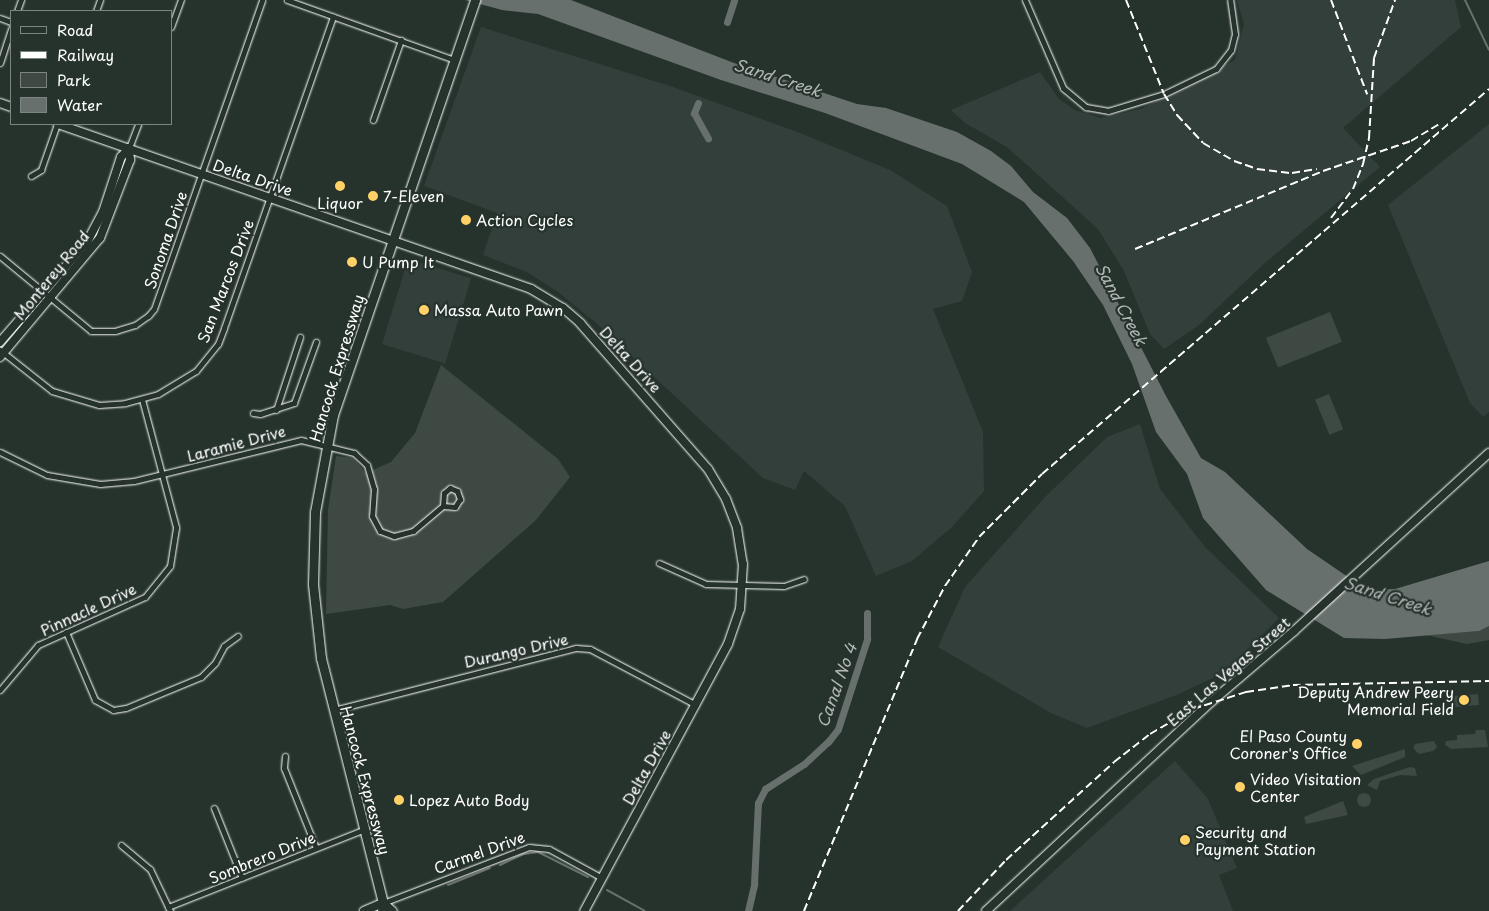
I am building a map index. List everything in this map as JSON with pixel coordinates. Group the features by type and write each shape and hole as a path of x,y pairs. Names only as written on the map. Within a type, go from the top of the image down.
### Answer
{"main road":[{"name":"Hancock Expressway","path":"382,907 321,658 313,584 315,512 326,444 339,396 475,0"},
{"name":"Delta Drive","path":"61,125 531,289 562,308 580,323 694,452 718,485 736,528 743,586 740,609 728,644 584,911"},
{"name":"Monterey Road","path":"0,342 96,228 121,157 129,148"},
{"name":"Monterey Road","path":"1,354 51,299 100,238 130,160 129,148"},
{"name":"East Las Vegas Street","path":"986,911 1210,702 1294,631 1489,453"},
{"name":"Carmel Drive","path":"364,911 382,907"},
{"path":"382,907 392,911"}],"street":[{"path":"172,24 181,0"},
{"name":"Sonoma Drive","path":"0,256 84,328 99,332 135,325 148,316 154,309 262,0"},
{"path":"287,0 455,60"},
{"path":"1025,0 1059,82 1074,100 1093,109 1115,111 1158,96 1208,74 1227,57 1236,26 1230,0"},
{"name":"San Marcos Drive","path":"1,354 38,383 70,399 99,405 142,399 185,380 218,344 333,16"},
{"path":"0,63 10,32"},
{"path":"373,120 401,40"},
{"path":"31,176 41,170 58,125"},
{"name":"Monterey Road","path":"129,148 138,125"},
{"path":"276,410 300,337"},
{"path":"253,413 276,410 294,403 316,342"},
{"name":"Pinnacle Drive","path":"0,690 38,645 135,604 163,579 170,566 176,539 164,475 142,399"},
{"name":"Laramie Drive","path":"0,452 47,475 70,480 118,483 164,475 290,441 326,444 354,453 367,465 374,489 372,516 380,531 394,536 413,531 443,506"},
{"path":"659,563 706,584 784,586 804,579"},
{"path":"66,632 94,700 113,710 126,708 202,677 215,663 224,646 238,636"},
{"name":"Durango Drive","path":"333,710 576,648 590,649 696,705"},
{"path":"286,756 284,768 316,848"},
{"path":"214,808 242,878"},
{"name":"Sombrero Drive","path":"169,909 364,829"},
{"path":"121,845 150,868 169,909"},
{"name":"Carmel Drive","path":"382,907 529,847 549,849 602,878"}],"shaded area":[{"path":"1237,0 1455,0 1461,27 1343,128 1380,167 1266,262 1199,325 1164,349 1150,334 1124,271 1098,229 1007,147 965,123 951,110 1040,72 1059,99 1075,110 1101,118 1141,109 1235,60 1244,24"},
{"path":"481,27 670,86 800,133 890,170 947,206 972,272 962,301 933,309 983,432 984,491 953,526 912,561 876,576 845,506 804,471 795,490 763,478 596,323 558,292 527,272 483,255 497,213 424,186"},
{"path":"1489,124 1489,412 1483,417 1470,403 1388,205"},
{"name":"Massa Auto Pawn","path":"408,259 471,278 445,363 382,344"},
{"path":"1140,424 1160,489 1205,547 1279,618 1225,672 1179,694 1087,728 1051,713 938,647 965,587 1046,496 1107,437"},
{"path":"1175,761 1208,799 1237,868 1219,875 1233,911 1010,911"}],"green space":[{"path":"1330,312 1342,342 1278,368 1266,338"},
{"path":"441,365 558,459 570,477 536,520 443,602 403,609 390,605 326,614 328,510 336,456 353,458 366,473 391,462 415,433"},
{"path":"1329,394 1343,429 1329,435 1315,400"},
{"path":"1489,626 1489,640 1467,644 1426,635 1479,631"},
{"name":"Deputy Andrew Peery Memorial Field","path":"1478,694 1479,705 1450,707 1449,697"},
{"path":"1476,730 1485,730 1488,747 1451,749 1445,745 1446,741 1457,740 1457,735 1475,734"},
{"path":"1434,741 1437,747 1433,751 1419,754 1413,748 1415,744"},
{"path":"1405,749 1405,757 1361,775 1352,766"},
{"path":"1410,767 1415,768 1417,776 1400,775 1380,781 1377,790 1367,785 1374,779"},
{"path":"1361,793 1367,793 1371,800 1367,807 1361,807 1357,803 1357,797"},
{"path":"1343,801 1348,815 1306,824 1304,817"}],"water":[{"name":"Sand Creek","path":"465,0 571,0 734,63 857,104 886,108 957,132 991,151 1011,166 1033,192 1067,218 1090,248 1166,396 1201,458 1225,472 1307,549 1367,590 1395,589 1489,561 1489,626 1479,631 1385,639 1344,638 1266,590 1203,518 1187,474 1156,432 1132,364 1103,305 1073,261 1024,202 962,164 825,113 721,80 538,14 502,10"}],"waterway":[{"name":"Canal No 4","path":"727,22 734,0"},
{"path":"1465,0 1489,50"},
{"name":"Canal No 4","path":"698,103 694,113 708,138"},
{"name":"Canal No 4","path":"748,911 754,884 758,803 765,789 804,764 828,742 838,729 867,639 867,613"},
{"path":"500,865 524,854 538,852 588,877"},
{"path":"448,885 490,868"},
{"path":"607,890 645,911"}],"railway":[{"path":"1126,0 1164,94 1177,115 1203,143 1234,161 1257,169 1292,173 1317,169"},
{"path":"1331,0 1367,94"},
{"path":"1331,218 1353,189 1363,164 1369,138 1374,58 1395,0"},
{"path":"804,911 917,639 945,586 979,537 1042,474 1489,89"},
{"path":"1135,249 1323,171 1411,141 1439,124"},
{"path":"958,911 1006,860 1114,762 1150,734 1193,709 1246,692 1293,685 1489,681"}],"place":[{"name":"Liquor","path":"340,186"},
{"name":"7-Eleven","path":"373,196"},
{"name":"Action Cycles","path":"466,220"},
{"name":"U Pump It","path":"352,262"},
{"name":"Massa Auto Pawn","path":"424,310"},
{"name":"Deputy Andrew Peery Memorial Field","path":"1464,700"},
{"name":"El Paso County Coroner's Office","path":"1357,744"},
{"name":"Video Visitation Center","path":"1240,787"},
{"name":"Lopez Auto Body","path":"399,800"},
{"name":"Security and Payment Station","path":"1185,840"}]}
